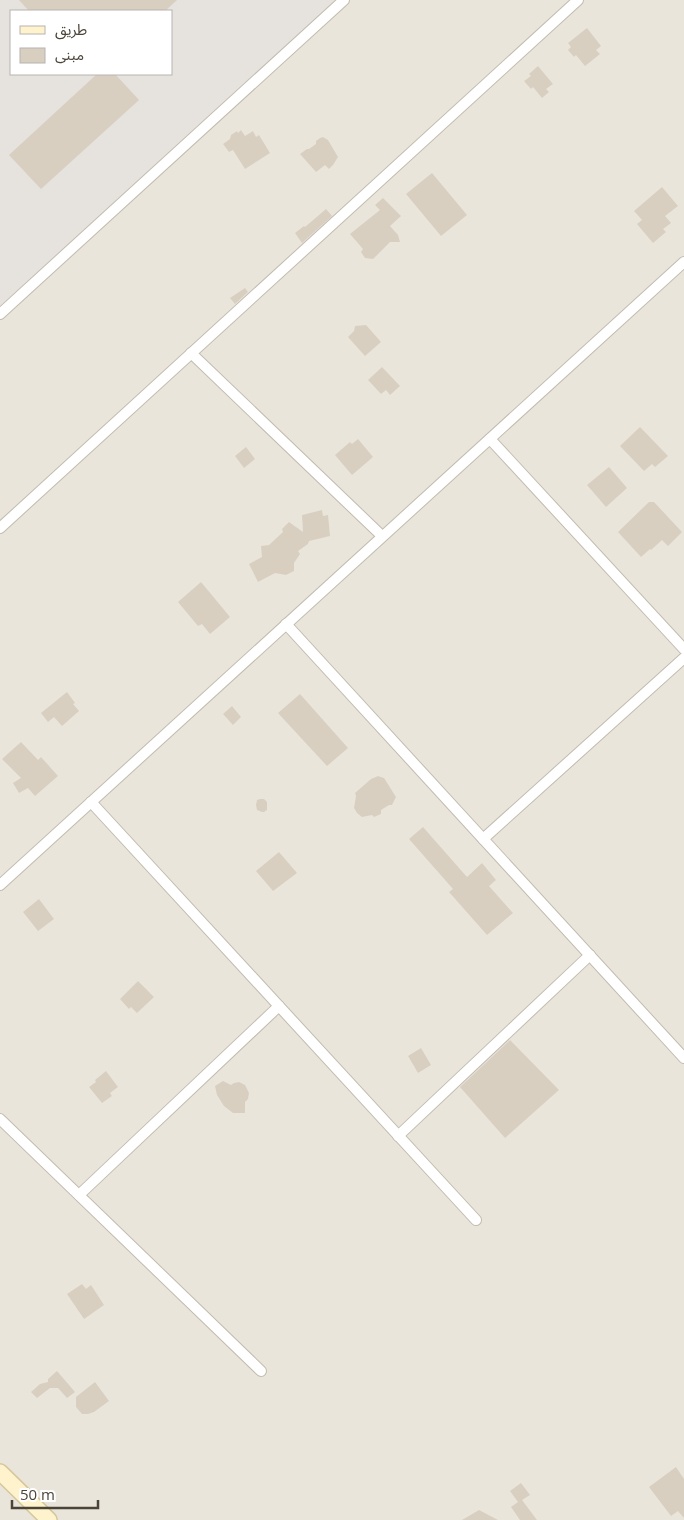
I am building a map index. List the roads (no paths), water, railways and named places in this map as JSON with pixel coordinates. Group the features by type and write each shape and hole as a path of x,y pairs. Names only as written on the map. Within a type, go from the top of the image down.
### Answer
{"main road":[{"path":"0,1472 49,1520"}],"street":[{"path":"0,314 344,0"},
{"path":"0,528 578,0"},
{"path":"0,885 684,262"},
{"path":"191,353 382,536"},
{"path":"490,439 684,649"},
{"path":"286,624 684,1058"},
{"path":"483,839 684,658"},
{"path":"91,802 476,1220"},
{"path":"398,1136 590,955"},
{"path":"79,1195 279,1006"},
{"path":"0,1119 261,1371"}]}
